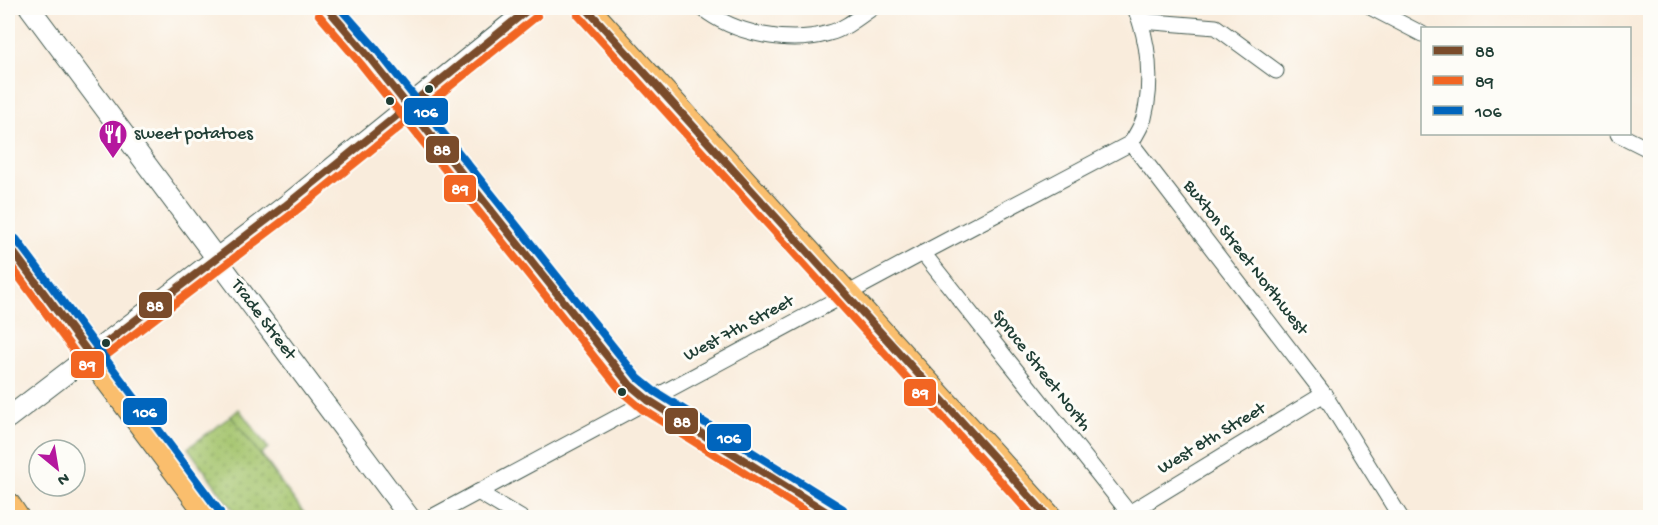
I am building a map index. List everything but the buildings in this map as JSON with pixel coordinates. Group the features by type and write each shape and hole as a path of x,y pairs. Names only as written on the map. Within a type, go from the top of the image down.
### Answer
{"main road":[{"path":"586,8 1049,518"},
{"path":"330,11 408,105 630,385 648,400 837,518"},
{"path":"8,245 212,518"},
{"path":"8,506 16,518"}],"street":[{"name":"Trade Street","path":"30,8 410,518"},
{"path":"8,418 217,258 530,8"},
{"path":"702,8 723,22 750,31 787,37 813,37 831,33 848,25 872,8"},
{"path":"1372,8 1421,33"},
{"path":"1131,143 1143,120 1148,90 1148,66 1138,14 1216,27 1276,71"},
{"path":"1620,135 1650,150"},
{"name":"West 7th Street","path":"430,518 1131,143"},
{"name":"Buxton Street Northwest","path":"1131,143 1324,394 1401,518"},
{"name":"Spruce Street North","path":"923,253 1125,515"},
{"name":"West 8th Street","path":"1125,515 1324,394"},
{"path":"478,492 521,518"}],"green space":[{"path":"239,409 268,448 261,454 277,476 230,417"},
{"path":"231,416 307,517 238,517 188,448"}],"transit line":[{"name":"88","path":"327,8 369,57 630,385 648,400 836,518"},
{"name":"106","path":"340,8 377,50 638,378 654,391 843,509"},
{"name":"88","path":"8,245 90,355 285,206 530,8"},
{"name":"88","path":"586,8 1049,518"},
{"name":"89","path":"319,15 361,64 622,392 642,409 816,518"},
{"name":"89","path":"578,15 1034,518"},
{"name":"89","path":"8,262 82,362 89,365 95,364 292,214 537,16"},
{"name":"106","path":"16,239 220,512"}],"place":[{"name":"sweet potatoes","path":"113,160"}]}
